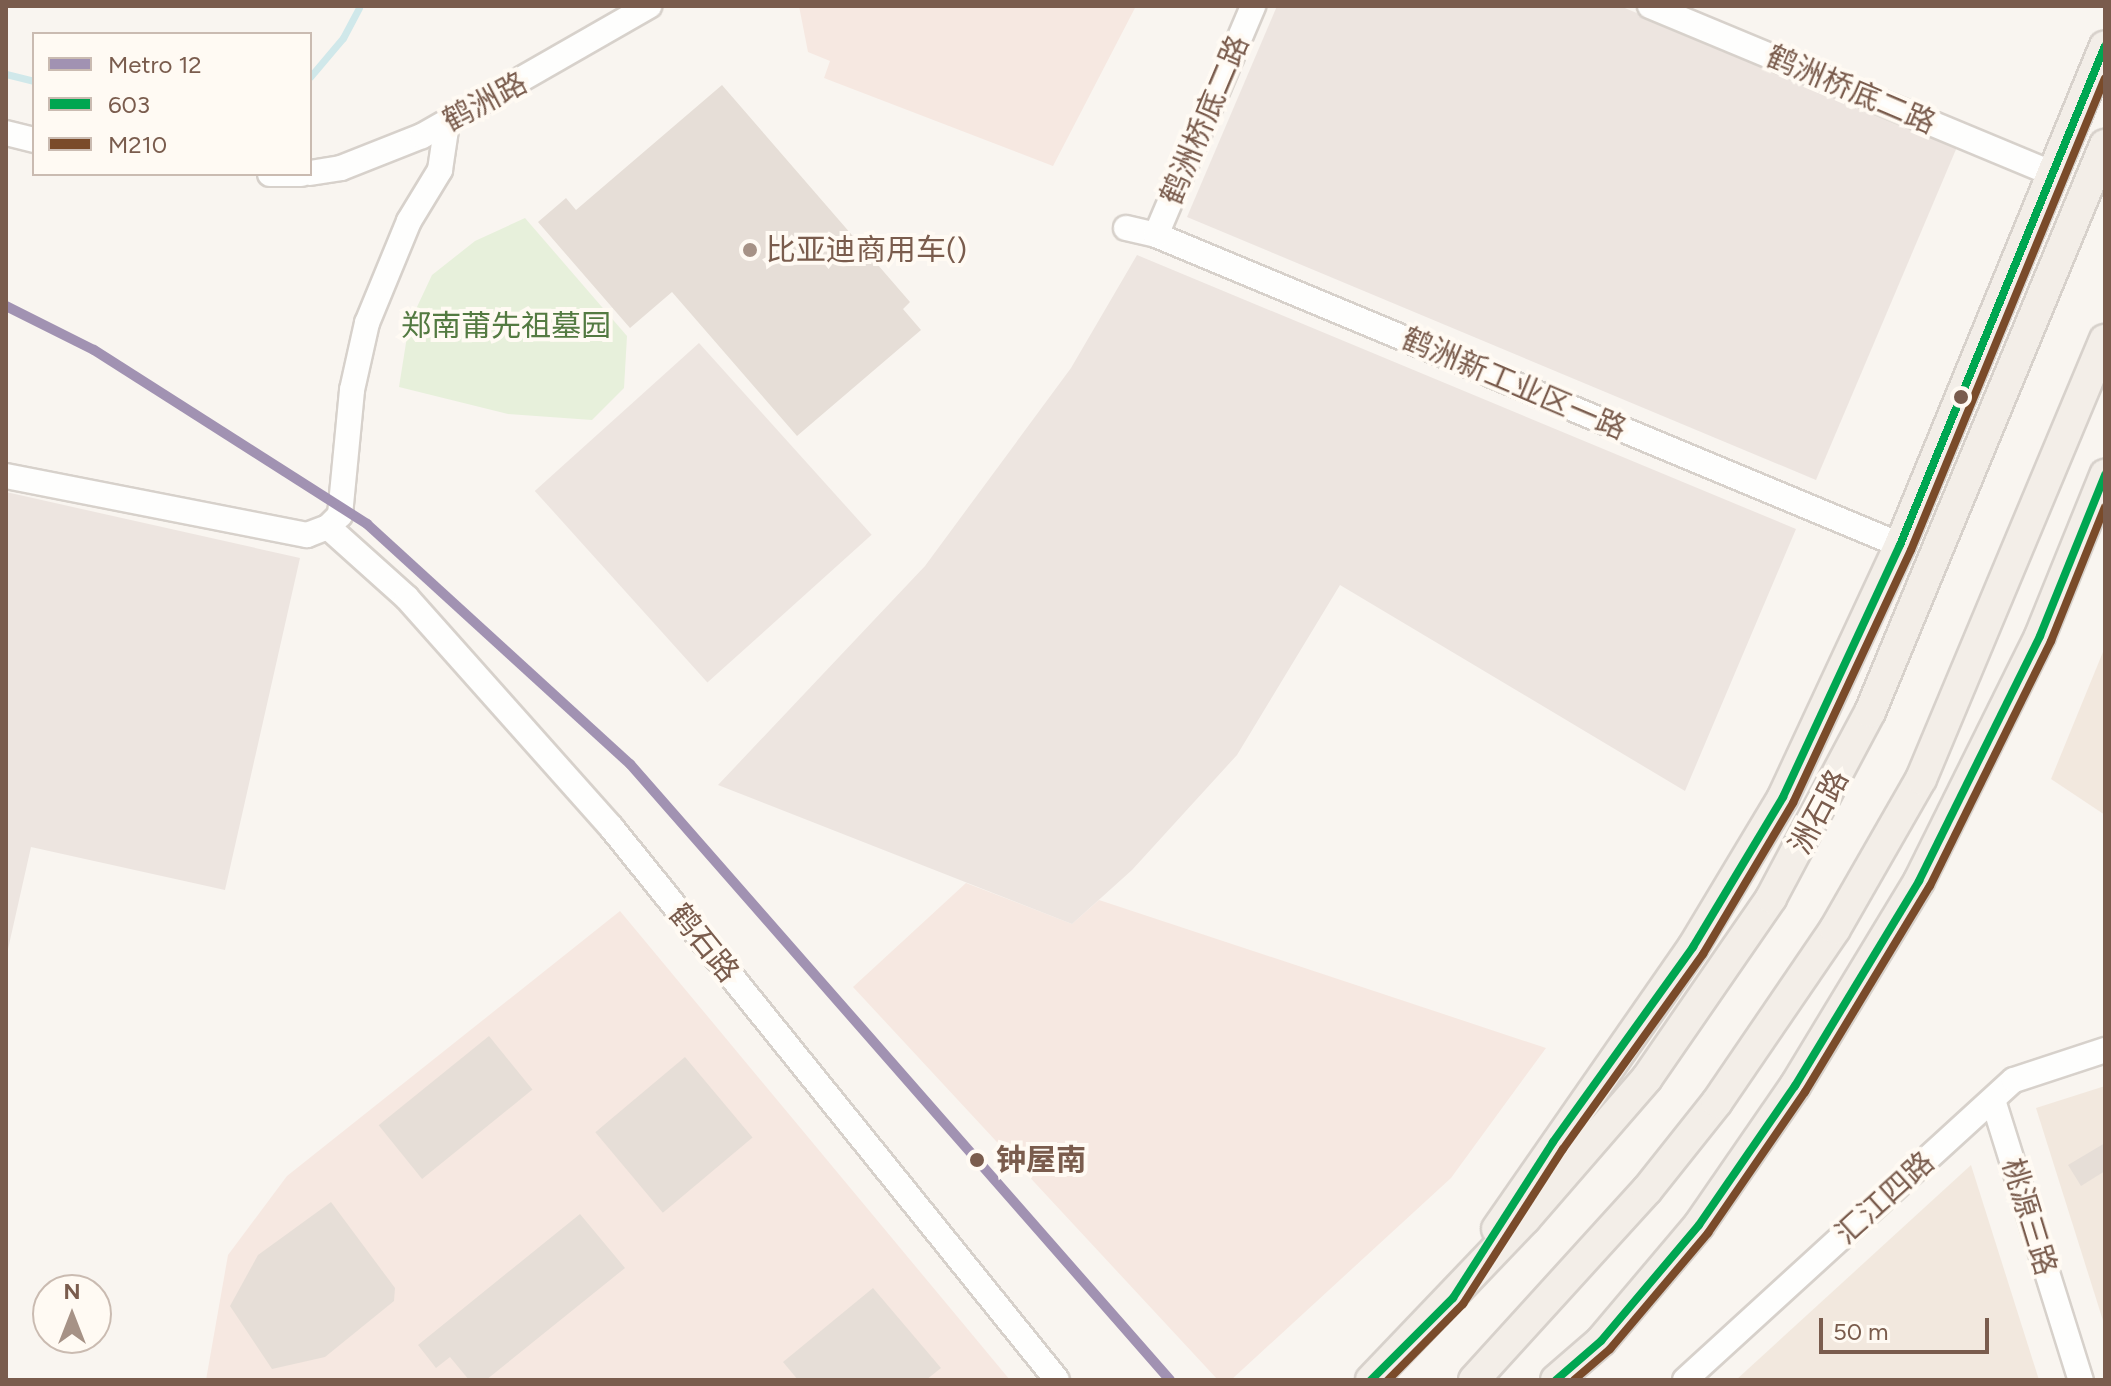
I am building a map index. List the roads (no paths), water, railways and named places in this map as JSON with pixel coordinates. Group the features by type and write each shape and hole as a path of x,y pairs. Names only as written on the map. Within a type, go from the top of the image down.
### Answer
{"main road":[{"path":"1453,1298 1553,1142 1693,947 1783,797 1900,545 2105,46"},
{"name":"洲石路","path":"1371,1380 1453,1298 1647,1078 1714,988 1823,807 1933,567 2105,145"},
{"path":"1474,1380 1647,1190 1726,1090 1835,929 1921,779 2105,340"},
{"path":"1933,567 1954,416"},
{"path":"1556,1380 1601,1341 1699,1225 1795,1086 1894,922 2040,636 2105,475"}],"street":[{"name":"鹤洲路","path":"312,173 341,168 447,123 649,6"},
{"name":"鹤洲桥底二路","path":"1156,235 1253,6"},
{"name":"鹤洲桥底二路","path":"1650,6 2053,174"},
{"path":"6,476 307,535 328,527 340,515 352,390 367,323 403,234 440,170 447,123"},
{"path":"6,133 32,140"},
{"name":"鹤洲新工业区一路","path":"1126,228 1156,235 1900,545"},
{"name":"鹤石路","path":"328,527 407,598 611,827 1057,1380"},
{"name":"汇江四路","path":"1685,1380 2014,1080 2105,1050"},
{"name":"桃源三路","path":"1993,1100 2081,1380"}],"waterway":[{"path":"312,75 343,38 359,8"},
{"path":"6,74 32,80"}],"metro line":[{"name":"12","path":"6,306 94,350 367,524 630,764 1170,1380"}],"place":[{"name":"比亚迪商用车()","path":"750,250"},
{"name":"钟屋南","path":"977,1160"}],"park label":[{"name":"郑南莆先祖墓园","path":"506,326"}]}
